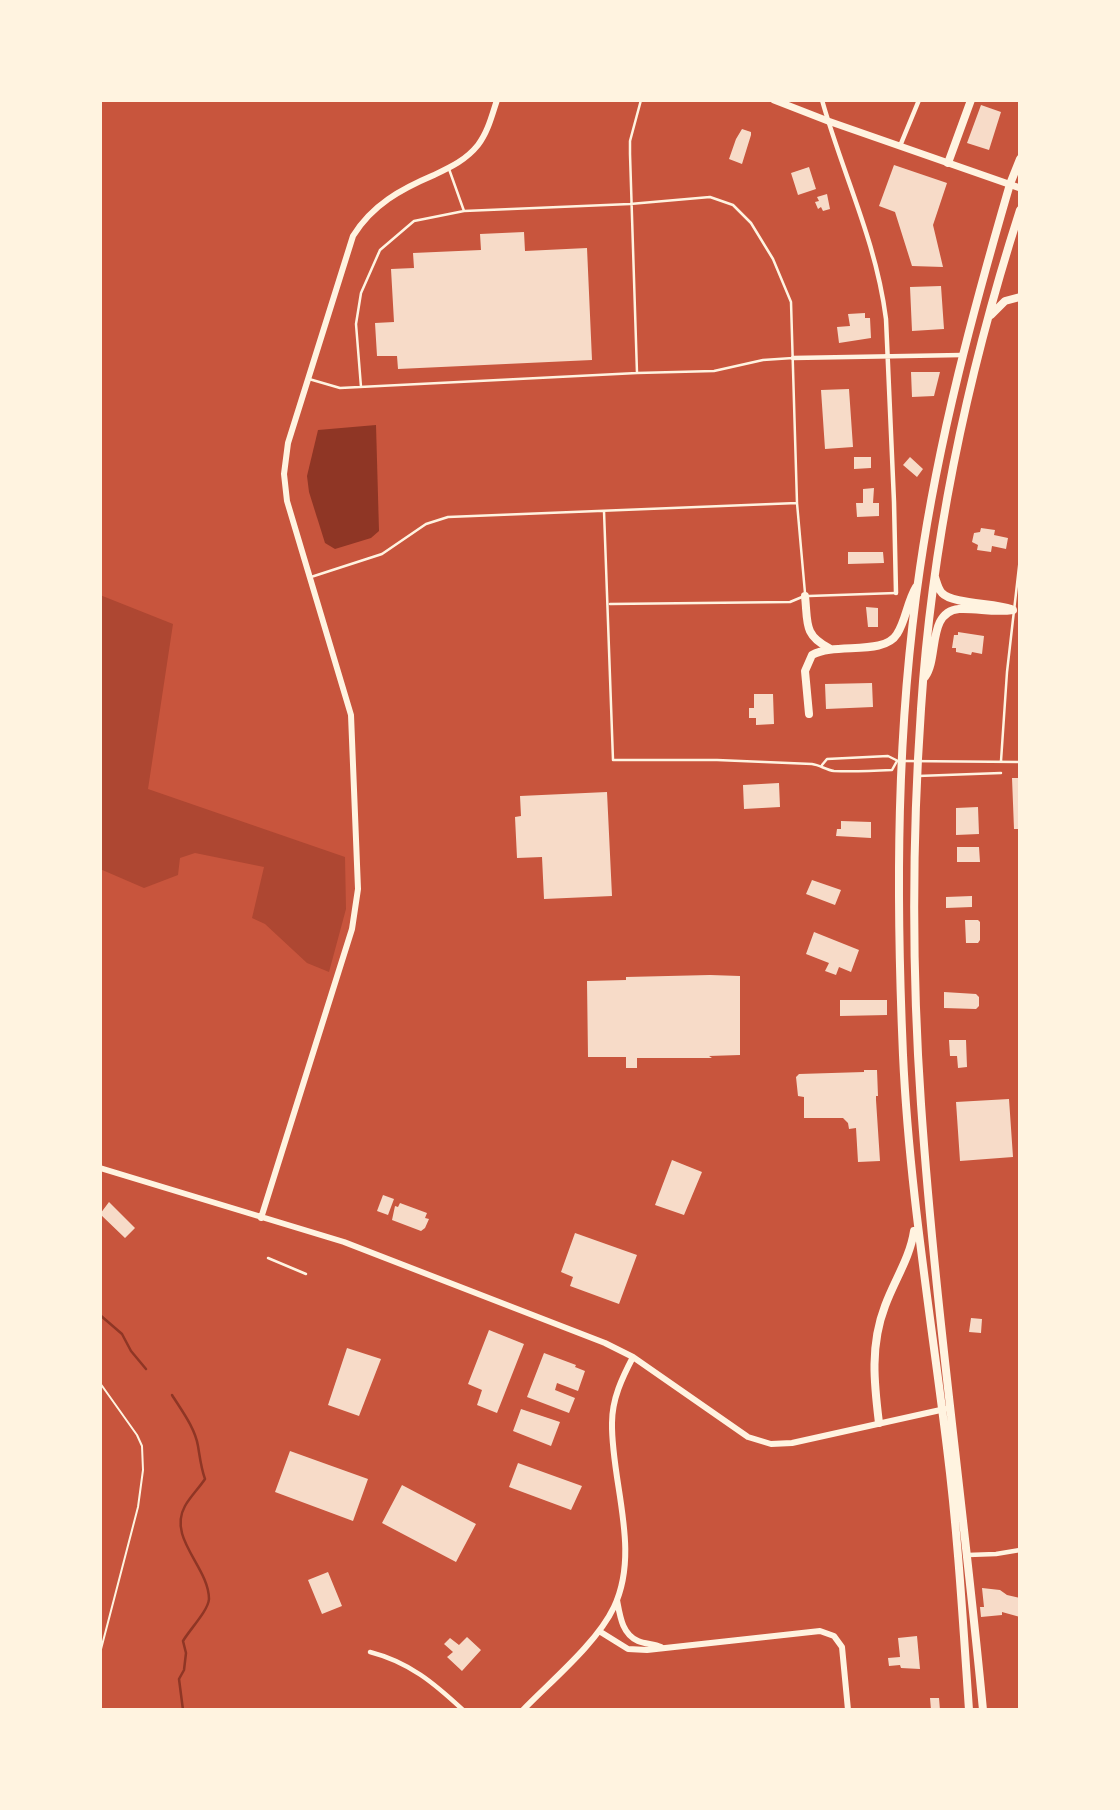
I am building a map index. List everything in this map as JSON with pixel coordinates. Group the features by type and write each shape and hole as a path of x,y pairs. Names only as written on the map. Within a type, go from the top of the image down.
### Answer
{"highway":[{"path":"948,163 971,100"},
{"path":"983,1710 968,1555 915,1207 901,993 900,761 918,585 936,472 962,355 1010,184 1020,159"},
{"path":"969,1710 919,1058 916,918 918,776 923,679 935,575 962,422 986,324 1020,210"},
{"path":"986,324 1002,304 1020,297"},
{"path":"935,575 940,591 947,597 997,604 1013,610"},
{"path":"809,714 806,666 812,655 830,648 880,646 893,640 918,585"},
{"path":"805,596 809,631 814,639 830,648"},
{"path":"923,679 932,664 938,625 946,614 959,609 996,613 1013,610"},
{"path":"878,1423 874,1376 875,1347 883,1310 912,1242 915,1207"}],"main road":[{"path":"774,100 1020,188"}],"street":[{"path":"261,1218 356,909 358,889 351,715 287,501 284,474 288,443 347,248 360,224 387,199 449,169 467,156 482,139 497,100"},
{"path":"822,100 853,188 877,269 886,319 896,593"},
{"path":"900,146 919,100"},
{"path":"793,358 962,355"},
{"path":"100,1168 344,1242 605,1343 633,1357 728,1425 759,1441 771,1444 792,1443 947,1408"},
{"path":"523,1710 599,1632 617,1600 625,1563 612,1422 617,1391 633,1357"},
{"path":"968,1555 1020,1550"},
{"path":"617,1600 621,1621 628,1635 639,1642 663,1648"},
{"path":"599,1632 628,1649 663,1648 820,1631 834,1636 842,1647 848,1710"},
{"path":"370,1652 410,1667 437,1685 463,1710"}],"lane":[{"path":"637,373 630,141 641,100"},
{"path":"449,169 464,211"},
{"path":"361,387 356,324 361,293 380,250 414,221 464,211 630,204 710,197 733,205 751,223 774,259 791,302 797,503 805,596"},
{"path":"308,379 340,388 713,371 763,360 793,358"},
{"path":"310,577 382,554 426,524 448,517 797,503"},
{"path":"604,511 613,760 717,760 822,765 829,771 892,770 900,761"},
{"path":"1001,761 1006,672 1020,558"},
{"path":"608,604 790,601 805,596 896,593"},
{"path":"822,765 827,759 888,756 900,761 1020,762"},
{"path":"918,776 1001,773"},
{"path":"268,1258 306,1274"}],"path":[{"path":"100,1382 138,1435 142,1446 143,1470 138,1507 100,1653"}],"shaded area":[{"path":"376,425 379,531 371,538 335,549 325,543 309,492 307,476 318,430"},
{"path":"100,595 173,624 148,789 345,857 346,909 329,972 307,963 265,924 252,918 264,867 195,853 180,858 178,875 144,888 100,869"}],"building":[{"path":"981,105 1001,112 989,150 967,143"},
{"path":"742,129 751,132 751,135 742,164 729,159"},
{"path":"894,165 947,183 933,225 943,267 912,266 895,212 879,206"},
{"path":"809,167 816,189 798,195 791,173"},
{"path":"827,194 830,209 818,209 815,202 819,201 817,197"},
{"path":"524,232 525,251 587,248 592,360 398,369 397,356 377,356 375,323 394,322 391,269 414,268 413,253 481,250 480,234"},
{"path":"941,286 944,329 912,331 910,287"},
{"path":"865,313 865,318 870,318 871,338 839,343 837,327 850,326 848,314"},
{"path":"911,372 940,372 934,396 912,397"},
{"path":"849,389 853,447 825,449 821,390"},
{"path":"854,457 871,457 871,468 854,469"},
{"path":"910,457 923,469 917,477 903,465"},
{"path":"874,488 873,503 879,503 879,516 857,517 856,503 863,503 863,489"},
{"path":"981,528 995,530 994,535 1008,538 1006,549 992,546 991,552 977,550 978,545 972,542 974,533 980,532"},
{"path":"848,552 883,552 884,563 848,564"},
{"path":"866,607 878,608 878,627 868,627"},
{"path":"958,632 984,636 982,654 956,652 956,648 952,648 954,635 958,635"},
{"path":"872,683 873,707 826,709 825,684"},
{"path":"754,694 773,694 774,724 756,725 756,718 749,718 749,708 754,708"},
{"path":"1012,778 1020,778 1020,829 1014,829"},
{"path":"779,783 780,807 744,809 743,785"},
{"path":"607,792 612,896 544,899 542,857 517,858 515,817 521,816 520,796"},
{"path":"978,807 979,834 956,835 956,808"},
{"path":"841,821 871,822 871,838 836,836 837,829 841,829"},
{"path":"957,847 979,847 980,862 957,862"},
{"path":"812,880 841,890 835,905 806,894"},
{"path":"972,896 972,907 946,908 946,897"},
{"path":"965,920 980,922 978,943 966,943"},
{"path":"814,932 859,950 851,972 839,967 836,975 825,971 829,963 806,954"},
{"path":"740,976 740,1055 709,1056 712,1058 637,1058 637,1068 626,1068 626,1057 588,1057 587,981"},
{"path":"944,992 976,994 979,997 979,1006 976,1009 944,1008"},
{"path":"840,1000 887,1000 887,1015 840,1016"},
{"path":"949,1040 966,1040 967,1067 958,1068 957,1056 950,1056"},
{"path":"877,1070 880,1161 858,1162 856,1128 849,1129 843,1118 804,1118 804,1097 798,1096 796,1077 799,1074"},
{"path":"1009,1099 1013,1157 960,1161 956,1102"},
{"path":"672,1160 702,1172 684,1215 655,1205"},
{"path":"383,1195 394,1199 388,1215 377,1211"},
{"path":"109,1202 135,1228 125,1238 100,1214"},
{"path":"400,1203 427,1213 425,1218 429,1219 425,1228 421,1231 392,1220 395,1206 398,1207"},
{"path":"575,1233 637,1255 619,1304 570,1286 573,1277 561,1272"},
{"path":"971,1318 982,1319 981,1333 969,1332"},
{"path":"489,1330 524,1344 497,1413 477,1405 482,1390 468,1384"},
{"path":"347,1348 381,1359 359,1416 328,1405"},
{"path":"544,1353 585,1371 578,1391 557,1383 555,1390 575,1398 569,1413 527,1397"},
{"path":"521,1409 560,1422 551,1446 513,1431"},
{"path":"290,1451 368,1479 353,1521 275,1492"},
{"path":"518,1463 582,1486 571,1510 509,1487"},
{"path":"402,1485 476,1524 456,1562 382,1523"},
{"path":"328,1572 342,1606 322,1614 308,1580"},
{"path":"982,1588 1000,1590 1020,1598 1020,1617 1002,1612 1002,1615 981,1617 980,1607 984,1607"},
{"path":"917,1636 920,1669 889,1666 888,1658 900,1657 898,1638"},
{"path":"467,1637 481,1650 462,1671 447,1657 453,1652 444,1644 450,1638 459,1645"},
{"path":"930,1698 939,1698 940,1710 931,1710"}],"waterway":[{"path":"100,1315 122,1334 131,1351 146,1369"},
{"path":"172,1395 194,1433 205,1479 185,1506 181,1518 181,1530 203,1575 209,1599 183,1641 186,1653 184,1670 179,1679 183,1710"}]}
